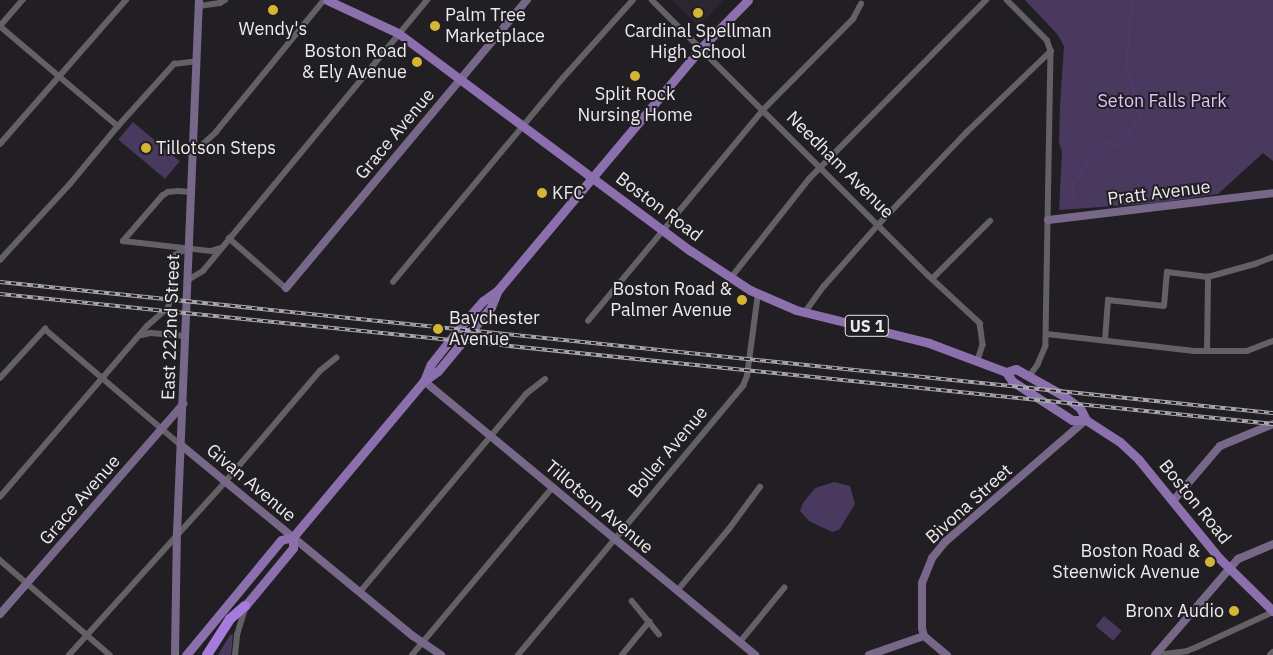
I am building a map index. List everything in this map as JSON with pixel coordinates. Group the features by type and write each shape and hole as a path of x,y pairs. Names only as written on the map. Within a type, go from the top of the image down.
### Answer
{"highway":[{"path":"207,655 230,619 245,606"}],"main road":[{"name":"Boston Road","path":"325,0 398,32 730,279 758,294 805,312 916,339 978,360 1006,372 1012,381 1072,420 1086,420"},
{"path":"186,655 281,540 293,537 424,381 431,364 461,326 483,301 498,290 701,48 748,0"},
{"name":"Boston Road","path":"1006,372 1016,369 1030,376 1080,408 1086,420 1129,450 1230,569 1273,611"},
{"path":"245,606 293,548 293,537"}],"street":[{"path":"23,0 0,26 118,126"},
{"path":"0,144 126,0"},
{"path":"199,3 220,3 225,0"},
{"path":"193,153 216,132 325,0"},
{"path":"188,280 198,276 398,32 427,0"},
{"name":"Grace Avenue","path":"286,288 526,0"},
{"path":"393,282 523,126 633,0"},
{"name":"Needham Avenue","path":"652,0 932,279 980,323 983,344 978,360"},
{"path":"730,279 820,166 986,0"},
{"path":"1007,0 1047,40 1051,51 1047,334 1042,357 1030,376"},
{"name":"East 222nd Street","path":"175,655 177,533 199,3"},
{"path":"588,321 762,110 853,19 861,4"},
{"path":"805,312 824,286 878,225 966,133 1051,51"},
{"path":"0,260 70,184 118,126 174,64 197,61"},
{"path":"191,192 168,192 162,196 123,240 212,251 222,246"},
{"name":"Pratt Avenue","path":"1048,220 1273,193"},
{"path":"932,279 990,221"},
{"path":"228,238 286,288"},
{"path":"0,497 147,326 168,308 171,296 173,256 189,248"},
{"path":"1105,340 1108,300 1164,306 1167,272 1208,277 1256,264 1273,257"},
{"path":"1207,351 1208,277"},
{"name":"Boller Avenue","path":"518,655 743,386 747,376 758,294"},
{"name":"Givan Avenue","path":"0,378 45,329 181,445 360,592 441,655"},
{"path":"142,334 186,336"},
{"path":"1047,334 1207,351 1247,351 1273,341"},
{"path":"69,655 177,533 226,481 320,371 336,358"},
{"path":"360,592 526,394 545,379"},
{"name":"Tillotson Avenue","path":"424,381 755,655"},
{"name":"Grace Avenue","path":"0,614 183,404"},
{"name":"Bivona Street","path":"924,636 922,628 922,584 932,558 945,542 1086,420"},
{"path":"1173,501 1220,446 1273,424"},
{"path":"678,591 729,529 760,487"},
{"path":"412,655 552,488"},
{"path":"1156,655 1238,559 1273,544"},
{"path":"0,560 110,655"},
{"path":"740,642 784,588"},
{"path":"632,601 659,634"},
{"path":"235,655 237,635 245,606"},
{"path":"1156,655 1197,648 1273,611"},
{"path":"622,655 649,622"},
{"path":"869,655 924,636 947,655"},
{"path":"1270,655 1273,652"}],"shaded area":[{"name":"Cardinal Spellman High School","path":"672,0 724,0 698,26"}],"green space":[{"name":"Seton Falls Park","path":"1025,0 1273,0 1273,161 1263,153 1218,194 1157,203 1059,210 1062,152 1059,143 1060,105 1064,46 1058,35"},
{"path":"133,122 180,161 165,179 118,140"},
{"path":"834,482 850,486 855,504 839,530 832,532 809,521 800,511 803,503 815,488"},
{"path":"1104,616 1122,631 1113,641 1096,626"},
{"path":"233,634 231,655 218,655 230,635"}],"waterway":[{"path":"1070,205 1074,199 1072,185 1082,172 1090,155 1106,142 1120,148 1141,116 1135,105 1133,85 1126,71 1132,0"}],"railway":[{"path":"0,282 1273,413"},
{"path":"0,294 1273,424"}],"place":[{"name":"Wendy's","path":"273,10"},
{"name":"Cardinal Spellman High School","path":"698,13"},
{"name":"Palm Tree Marketplace","path":"435,26"},
{"name":"Boston Road & Ely Avenue","path":"417,62"},
{"name":"Split Rock Nursing Home","path":"635,76"},
{"name":"Tillotson Steps","path":"146,148"},
{"name":"KFC","path":"542,193"},
{"name":"Boston Road & Palmer Avenue","path":"742,300"},
{"name":"Baychester Avenue","path":"438,329"},
{"name":"Boston Road & Steenwick Avenue","path":"1210,562"},
{"name":"Bronx Audio","path":"1234,611"}]}
